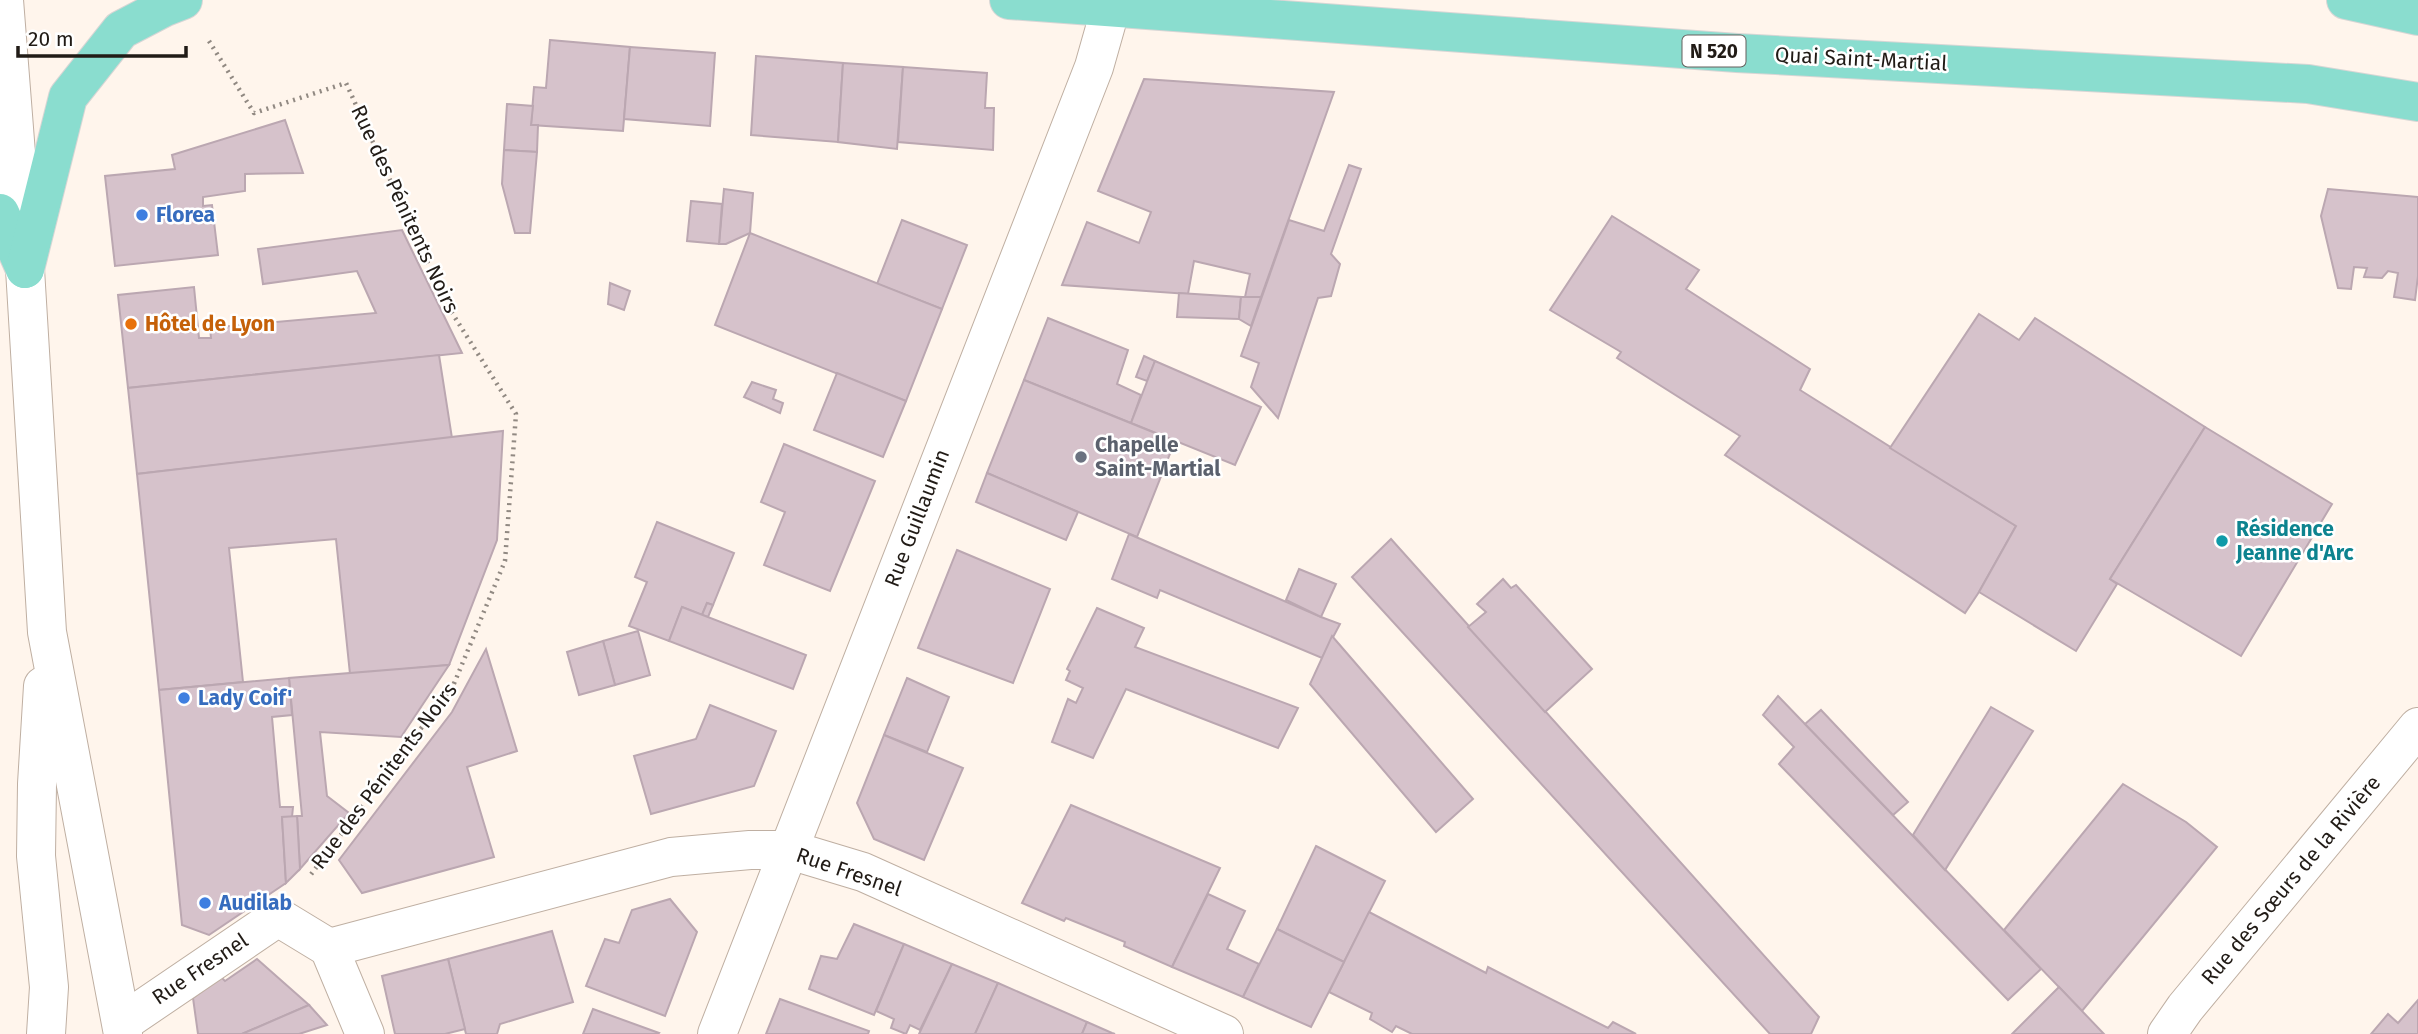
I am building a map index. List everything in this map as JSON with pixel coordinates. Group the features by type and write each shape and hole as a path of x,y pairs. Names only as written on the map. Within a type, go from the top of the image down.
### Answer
{"main road":[{"path":"25,269 68,97 121,30 183,0"},
{"name":"Quai Saint-Martial","path":"1009,0 1112,4 1723,52 2308,84 2418,102"},
{"path":"2346,0 2418,16"},
{"path":"0,213 25,269"}],"street":[{"path":"4,0 25,269 47,632 120,1030"},
{"name":"Rue Guillaumin","path":"717,1034 1094,67 1112,4"},
{"path":"46,1034 49,987 36,856 37,785 47,632"},
{"name":"Rue des Sœurs de la Rivière","path":"2167,1034 2212,975 2418,727"},
{"name":"Rue Fresnel","path":"329,948 671,857 750,850 790,850 863,872 1224,1034"},
{"path":"278,917 329,948 365,1034"},
{"name":"Rue Fresnel","path":"120,1030 278,917"}],"path":[{"name":"Rue des Pénitents Noirs","path":"204,34 254,113 346,83 447,305 516,414 505,561 453,686 278,917"}],"building":[{"path":"550,40 630,47 623,131 531,125 534,87 546,88"},
{"path":"630,47 715,53 710,126 624,119"},
{"path":"756,56 843,63 838,142 751,135"},
{"path":"843,63 903,67 897,149 838,142"},
{"path":"903,67 987,73 985,108 994,108 993,150 898,142"},
{"path":"1144,79 1334,92 1261,297 1245,297 1250,274 1194,261 1188,294 1062,285 1087,222 1139,243 1151,212 1098,191"},
{"path":"507,104 533,106 531,125 538,125 537,152 504,150"},
{"path":"285,120 303,173 245,174 245,191 203,197 203,206 212,205 218,255 115,266 105,176 175,169 172,155"},
{"path":"504,150 537,152 530,233 515,233 502,184"},
{"path":"1349,165 1361,169 1331,254 1340,264 1331,296 1318,298 1278,418 1251,387 1259,363 1241,356 1289,220 1324,231"},
{"path":"724,189 753,193 750,233 726,244 719,244"},
{"path":"2328,189 2418,197 2418,276 2415,300 2394,297 2398,273 2388,271 2382,278 2364,277 2367,268 2354,267 2351,289 2338,288 2321,216"},
{"path":"691,201 722,204 719,244 687,241"},
{"path":"1612,216 1699,270 1686,289 1810,369 1800,390 2016,526 1965,613 1725,455 1740,436 1617,358 1621,352 1550,310"},
{"path":"902,220 967,245 942,309 877,284"},
{"path":"402,230 462,353 128,388 118,295 194,287 199,338 211,338 210,328 376,313 357,271 263,284 258,249"},
{"path":"750,233 942,309 906,401 715,325"},
{"path":"610,283 630,291 624,310 608,304"},
{"path":"1179,293 1241,297 1239,319 1177,317"},
{"path":"1241,297 1261,297 1251,326 1239,319"},
{"path":"1979,314 2019,340 2035,318 2205,427 2110,579 2117,584 2076,651 1979,592 2016,526 1890,448"},
{"path":"1048,318 1128,350 1117,384 1141,395 1131,423 1024,380"},
{"path":"439,355 452,438 137,474 128,388"},
{"path":"1144,356 1155,361 1147,381 1136,377"},
{"path":"1155,361 1261,407 1235,465 1131,423"},
{"path":"837,373 906,401 883,457 814,430"},
{"name":"Chapelle Saint-Martial","path":"1024,380 1175,441 1137,537 987,473"},
{"path":"752,382 776,390 773,399 783,403 780,413 744,397"},
{"name":"Résidence Jeanne d'Arc","path":"2205,427 2332,504 2241,656 2110,579"},
{"path":"503,431 497,540 449,665 350,674 336,539 229,548 243,682 159,690 137,474"},
{"path":"784,444 875,481 830,591 764,565 785,512 761,502"},
{"path":"987,473 1078,512 1066,540 976,502"},
{"path":"657,522 734,553 713,605 707,603 702,615 682,607 669,641 629,626 647,582 635,577"},
{"path":"1129,534 1340,624 1322,658 1160,590 1157,598 1112,579"},
{"path":"1391,539 1819,1017 1811,1034 1770,1034 1352,577"},
{"path":"957,550 1050,589 1013,683 918,648"},
{"path":"1299,569 1336,584 1321,617 1286,600"},
{"path":"1503,579 1511,588 1516,585 1592,669 1545,712 1468,627 1486,612 1477,604"},
{"path":"707,603 713,605 708,617 702,615"},
{"path":"682,607 806,655 793,689 669,641"},
{"path":"1097,608 1144,628 1135,647 1298,708 1278,748 1126,689 1093,758 1052,742 1068,699 1076,703 1083,688 1066,680 1070,671 1067,669"},
{"path":"638,631 650,675 615,685 603,641"},
{"path":"1332,636 1473,799 1436,832 1310,684"},
{"path":"603,641 615,685 579,695 567,652"},
{"path":"486,649 517,751 467,767 494,857 362,893 339,860 452,712"},
{"path":"449,665 401,737 320,732 327,796 349,813 300,869 297,816 302,816 289,678"},
{"path":"289,678 292,715 272,717 280,807 293,807 292,817 282,817 286,883 209,935 182,925 159,690"},
{"path":"907,678 949,697 927,752 884,735"},
{"path":"1778,696 2041,969 2008,1000 1779,764 1794,747 1763,715"},
{"path":"710,705 776,731 754,786 651,814 634,756 696,739"},
{"path":"1991,707 2033,731 1945,870 1913,835"},
{"path":"1821,710 1908,802 1893,815 1805,724"},
{"path":"884,735 963,768 924,860 874,839 857,803"},
{"path":"2123,784 2186,822 2217,847 2082,1011 2004,930"},
{"path":"1071,805 1220,868 1172,967 1124,946 1125,942 1022,903"},
{"path":"297,816 300,869 286,883 282,817"},
{"path":"1316,846 1385,881 1344,962 1277,929"},
{"path":"1208,894 1245,911 1227,949 1259,964 1243,997 1172,967"},
{"path":"670,899 697,932 665,1016 586,986 605,939 619,943 632,910"},
{"path":"1369,912 1486,973 1488,967 1608,1028 1613,1022 1636,1034 1412,1034 1396,1026 1392,1032 1370,1019 1372,1013 1329,992"},
{"path":"854,924 904,944 874,1015 809,989 821,956 837,959"},
{"path":"1277,929 1344,962 1311,1027 1243,997"},
{"path":"552,931 573,1002 500,1024 497,1034 466,1034 448,959"},
{"path":"904,944 952,964 920,1030 910,1025 906,1034 891,1028 894,1019 876,1011"},
{"path":"257,959 309,1005 242,1034 198,1034 193,998 221,977 225,981"},
{"path":"448,959 465,1029 445,1034 395,1034 382,976"},
{"path":"952,964 998,983 975,1034 919,1034"},
{"path":"998,983 1087,1022 1082,1034 975,1034"},
{"path":"2059,987 2104,1034 2012,1034"},
{"path":"780,999 869,1031 868,1034 766,1034"},
{"path":"2418,1000 2418,1034 2371,1034 2388,1014 2398,1023"},
{"path":"309,1005 327,1025 299,1034 242,1034"},
{"path":"593,1009 659,1033 583,1034"},
{"path":"1087,1022 1112,1033 1115,1034 1082,1034"}],"place":[{"name":"Florea","path":"142,215"},
{"name":"Hôtel de Lyon","path":"131,324"},
{"name":"Chapelle Saint-Martial","path":"1081,457"},
{"name":"Résidence Jeanne d'Arc","path":"2222,541"},
{"name":"Lady Coif'","path":"184,698"},
{"name":"Audilab","path":"205,903"}]}
